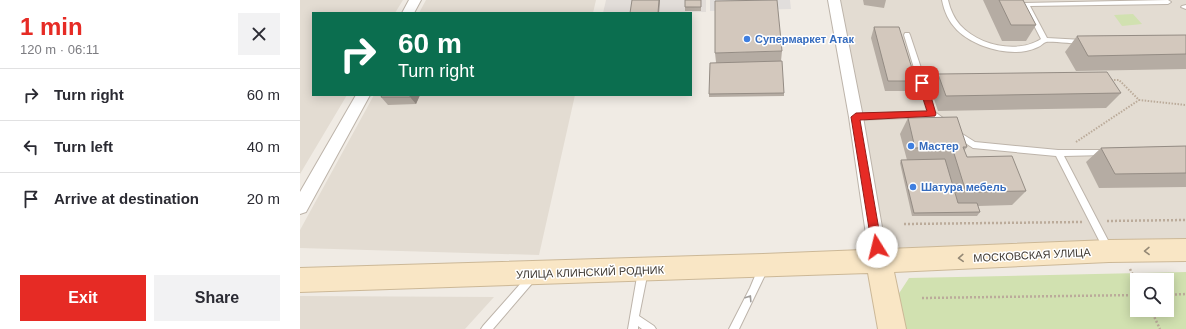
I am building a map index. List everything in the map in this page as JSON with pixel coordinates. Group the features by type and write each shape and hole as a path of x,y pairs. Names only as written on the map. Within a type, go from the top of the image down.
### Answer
{"main road":[{"name":"МОСКОВСКАЯ УЛИЦА","path":"879,262 1109,251 1186,250"},
{"name":"УЛИЦА КЛИНСКИЙ РОДНИК","path":"300,280 534,274 879,262"},
{"path":"879,262 892,329"}],"street":[{"path":"409,12 415,0"},
{"path":"834,0 856,117 879,262"},
{"path":"300,207 361,96"}],"lane":[{"path":"945,0 950,16 960,29 973,38 987,44 1024,49 1038,46 1045,40 1063,42 1094,42"},
{"path":"1045,40 1026,4 1168,2"},
{"path":"907,35 932,114 973,146 1058,153 1114,152"},
{"path":"922,83 953,82"},
{"path":"856,117 932,114"},
{"path":"1058,153 1095,221 1109,251"},
{"path":"734,329 746,302 758,286 763,266"},
{"path":"633,329 643,270"},
{"path":"486,329 534,274"},
{"path":"634,318 651,329"}],"path":[{"path":"1104,80 1119,80 1139,100 1186,105"},
{"path":"1058,153 1139,100"},
{"path":"904,224 1186,220"},
{"path":"1174,294 1186,294"},
{"path":"922,298 1130,295"},
{"path":"1154,317 1160,329"}],"shaded area":[{"path":"300,0 403,0 396,12 312,12 312,96 346,96 300,174"},
{"path":"426,0 596,0 593,12 420,12"},
{"path":"606,0 706,0 706,12 603,12"},
{"path":"710,0 790,0 791,9 710,11"},
{"path":"834,0 1186,0 1186,253 879,262"},
{"path":"373,96 575,96 539,255 300,248 300,230"},
{"path":"300,296 494,297 465,329 300,329"}],"green space":[{"path":"1133,14 1142,24 1122,26 1114,15"},
{"path":"1186,272 1186,329 903,329 896,298 909,278 1130,273 1130,317 1174,317 1174,273 1140,273"}],"building":[{"path":"632,0 659,0 658,12 630,12"},
{"path":"685,0 701,0 701,7 685,7"},
{"name":"Супермаркет Атак","path":"777,0 782,51 715,53 715,1"},
{"path":"999,0 1023,0 1036,25 1011,25"},
{"path":"874,27 899,27 916,81 888,81"},
{"path":"1186,35 1186,54 1088,56 1077,36"},
{"path":"782,61 784,93 709,94 710,63"},
{"path":"1107,72 1121,93 946,96 938,74"},
{"path":"382,96 410,96 410,97"},
{"path":"957,117 967,147 963,147 967,157 1012,156 1026,191 966,192 952,147 915,148 908,118"},
{"path":"1186,146 1186,173 1115,174 1101,148"},
{"path":"945,159 958,203 977,203 980,212 914,213 901,160"}],"place":[{"name":"Супермаркет Атак","path":"747,39"},
{"name":"Мастер","path":"911,146"},
{"name":"Шатура мебель","path":"913,187"}],"route":[{"path":"877,247 856,117 932,114 922,83"}]}
